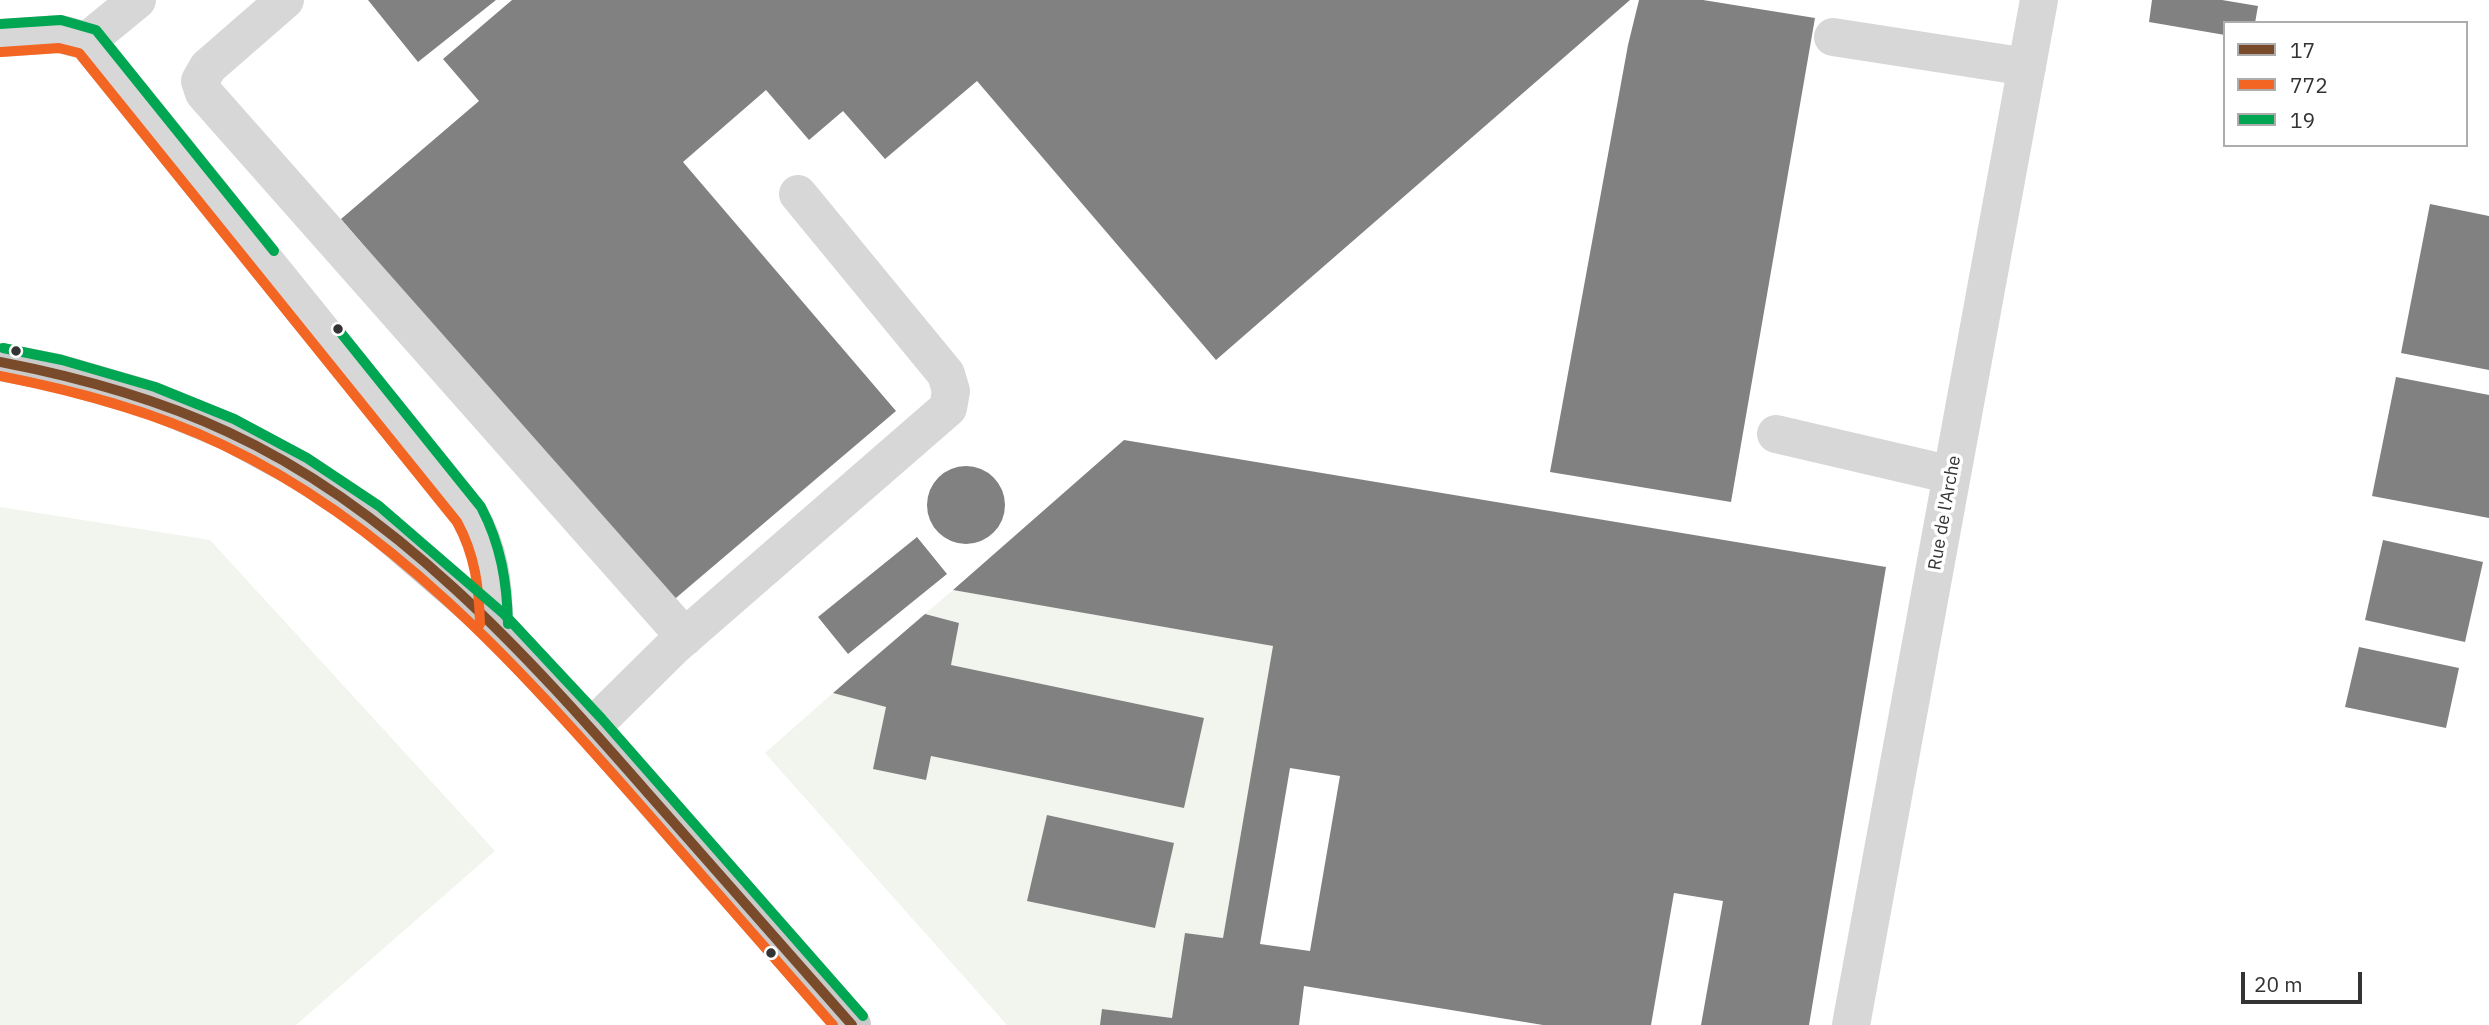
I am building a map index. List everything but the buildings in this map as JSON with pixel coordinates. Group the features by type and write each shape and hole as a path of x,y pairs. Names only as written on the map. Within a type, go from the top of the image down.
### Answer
{"main road":[{"path":"0,362 58,373 151,400 229,432 299,470 370,517 494,624 591,728 852,1025"}],"street":[{"path":"87,41 137,0"},
{"path":"285,0 208,66 200,81 204,93 685,637"},
{"name":"Rue de l'Arche","path":"1851,1025 2039,0"},
{"path":"0,37 60,34 87,41 469,514 481,534 489,559 494,591 494,624"},
{"path":"1833,37 2026,66"},
{"path":"591,728 685,637 947,408 951,391 946,374 798,194"},
{"path":"1776,434 1952,475"}],"shaded area":[{"path":"0,507 210,540 495,851 296,1025 0,1025"},
{"path":"953,590 1273,646 1223,938 1185,933 1172,1018 1103,1009 1100,1025 1007,1025 765,753 833,693 886,707 874,769 926,780 931,756 1184,808 1203,718 951,665 959,624 925,614"}],"transit line":[{"name":"19","path":"0,24 61,20 96,30 274,251"},
{"name":"772","path":"1,52 59,48 79,53 457,522 475,572 480,624"},
{"name":"19","path":"337,328 481,507 494,535 502,564 508,624"},
{"name":"19","path":"3,348 62,360 155,387 234,419 307,458 379,506 504,614 602,719 863,1016"},
{"name":"17","path":"0,362 116,390 173,409 228,432 289,464 347,501 402,543 455,589 554,688 852,1025"},
{"name":"772","path":"0,376 113,403 169,422 223,445 284,477 395,556 447,601 544,698 833,1025"}]}
